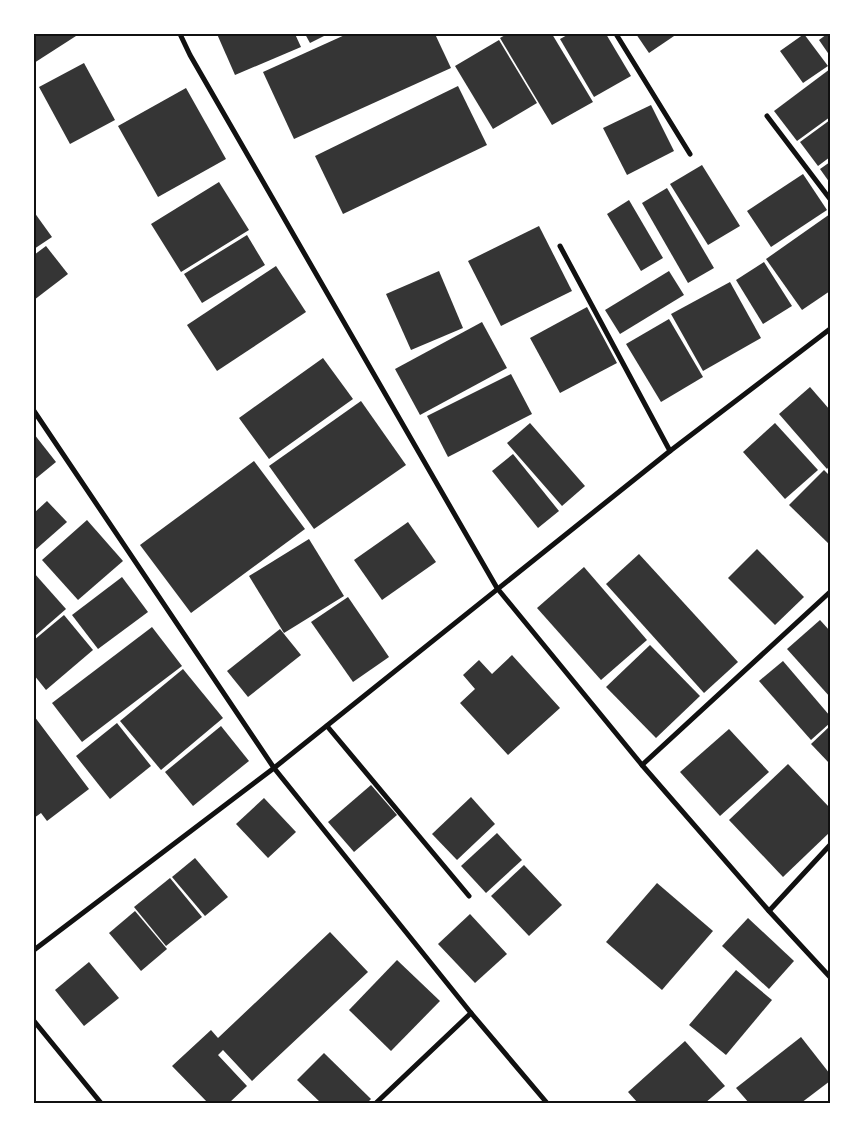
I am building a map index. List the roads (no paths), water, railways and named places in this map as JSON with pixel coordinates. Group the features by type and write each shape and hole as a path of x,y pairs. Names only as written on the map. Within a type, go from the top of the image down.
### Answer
{"street":[{"path":"180,34 190,55 497,588 642,765 769,911 830,977"},
{"path":"616,34 690,154"},
{"path":"767,116 830,199"},
{"path":"560,246 670,451"},
{"path":"34,950 274,768 670,451 830,329"},
{"path":"34,411 274,768 471,1013 547,1103"},
{"path":"642,765 830,592"},
{"path":"327,726 470,896"},
{"path":"769,911 830,845"},
{"path":"376,1103 471,1013"},
{"path":"34,1020 101,1103"}]}
